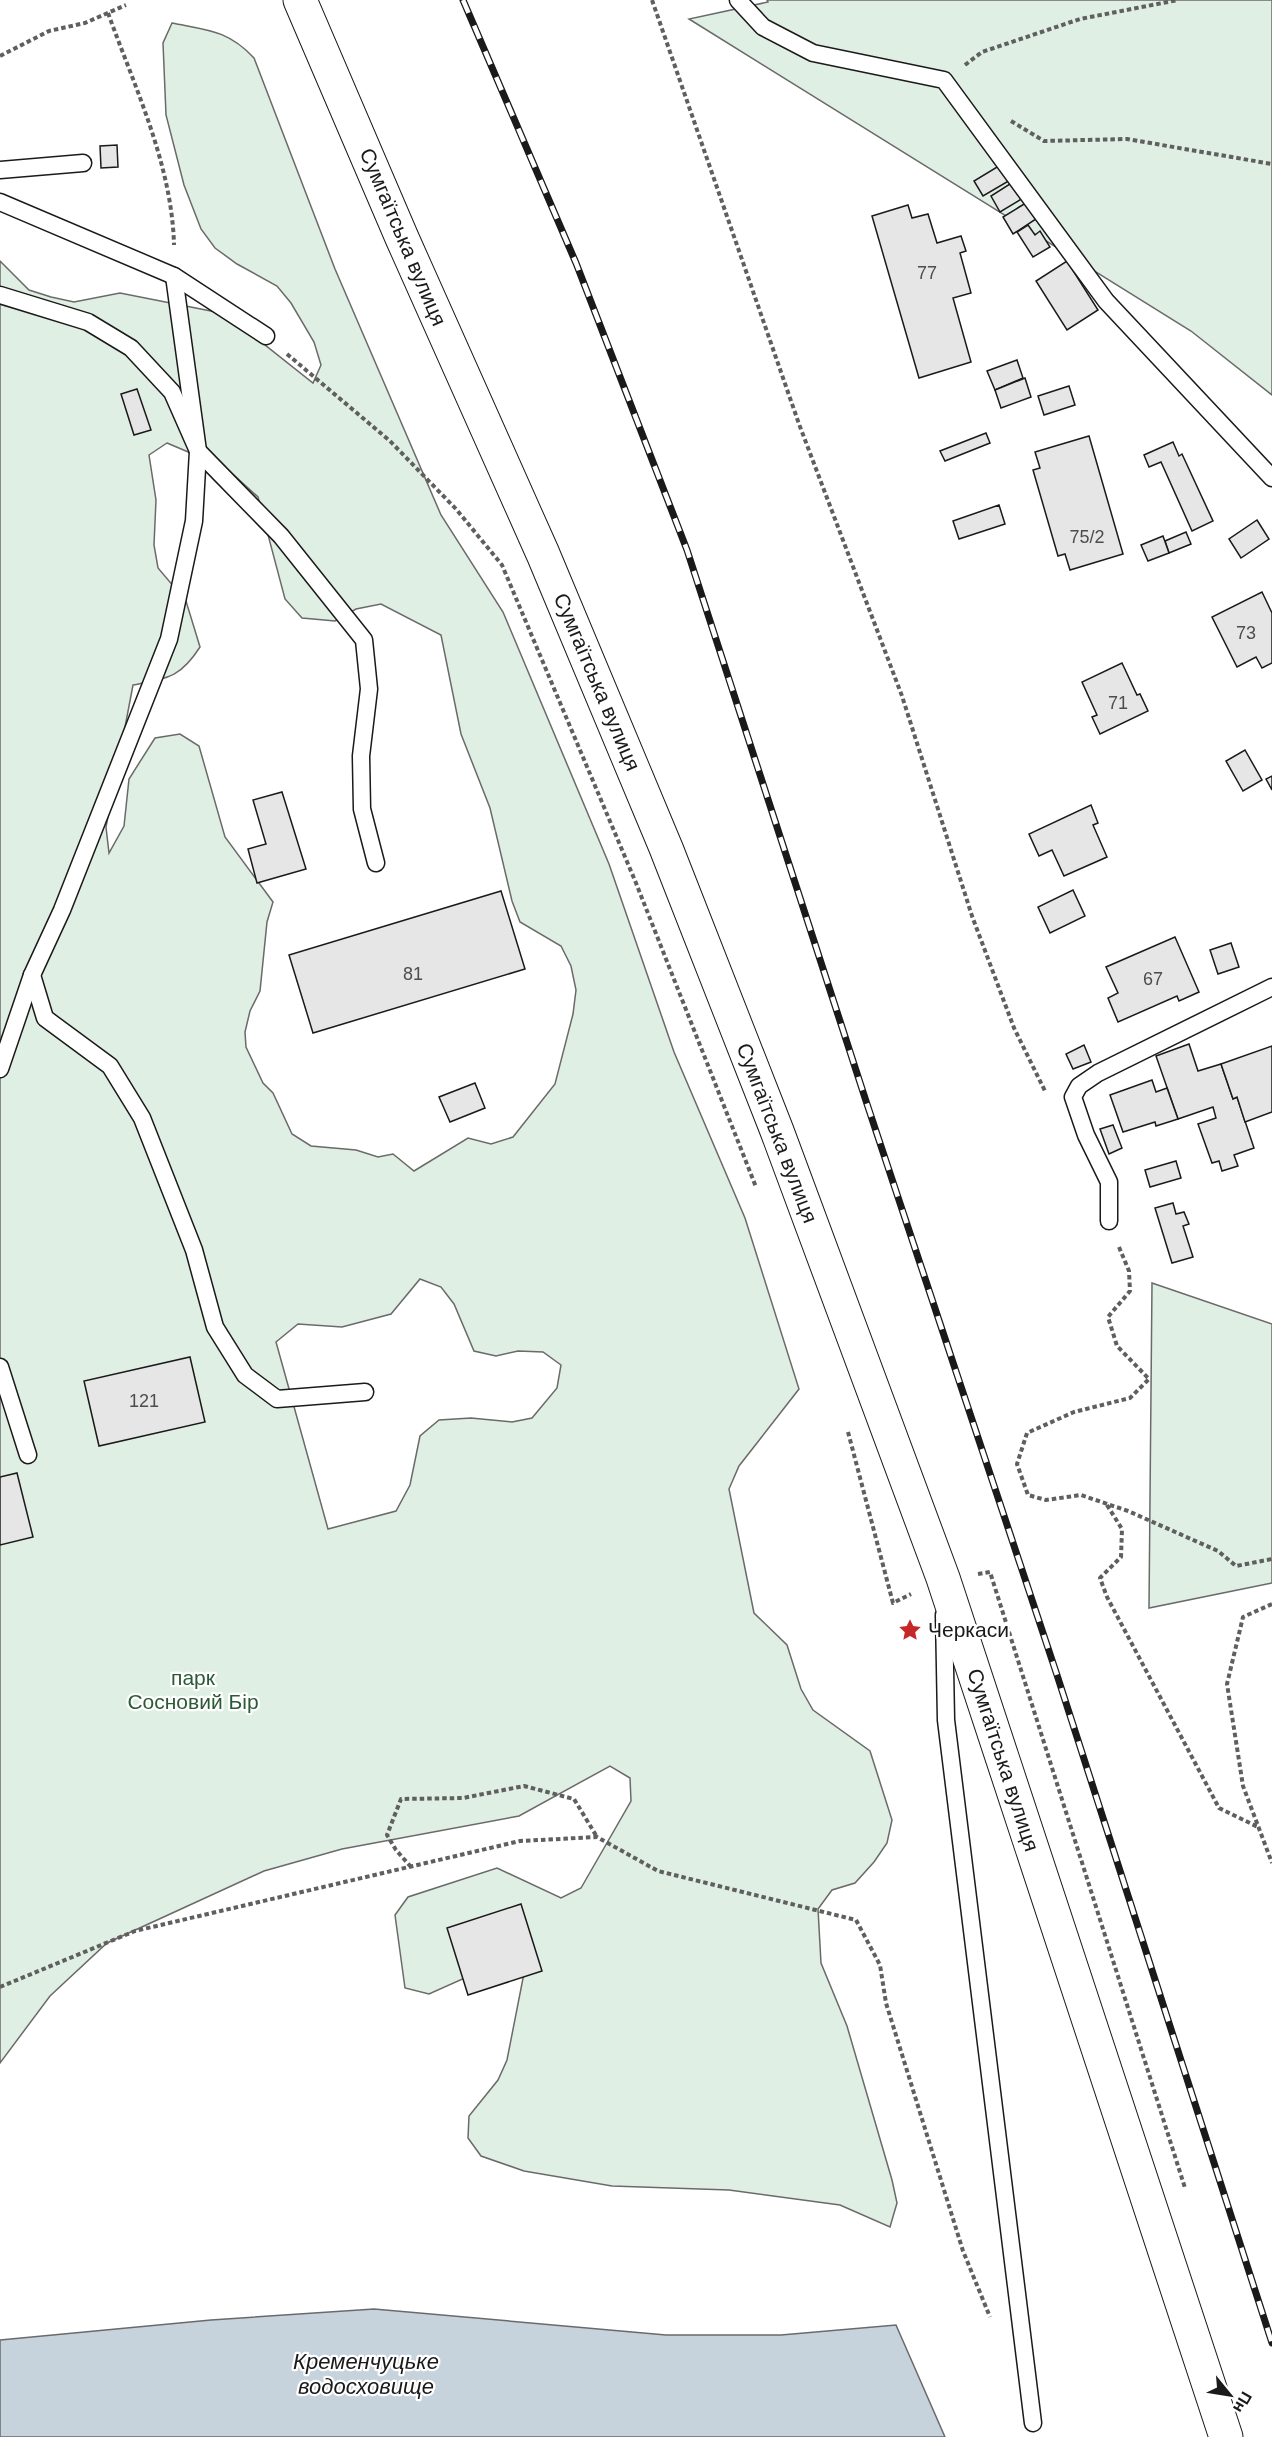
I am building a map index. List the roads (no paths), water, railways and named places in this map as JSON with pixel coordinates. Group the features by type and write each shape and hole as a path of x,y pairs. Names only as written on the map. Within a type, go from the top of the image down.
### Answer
{"main road":[{"name":"Сумгаїтська вулиця","path":"300,0 407,249 543,554 666,848 777,1131 943,1578 1226,2437"}],"lane":[{"path":"738,0 763,27 813,53 944,80 1106,301 1272,478"},
{"path":"0,170 83,163"},
{"path":"0,202 174,276 266,336"},
{"path":"0,1069 32,975 62,910 169,639 194,521 198,451 174,276"},
{"path":"0,295 88,322 131,348 172,392 198,451 281,536 364,640 369,689 361,756 362,809 376,863"},
{"path":"32,975 45,1018 110,1066 142,1118 194,1250 215,1328 245,1376 277,1399 365,1392"},
{"path":"1109,1221 1109,1182 1086,1135 1073,1097 1079,1086 1098,1072 1272,987"},
{"path":"0,1367 28,1455"},
{"path":"943,1578 946,1720 1033,2423"}],"water":[{"name":"Кременчуцьке водосховище","path":"374,2309 666,2335 781,2335 896,2325 945,2437 0,2437 0,2340 211,2320"}],"railway":[{"path":"463,0 576,263 687,550 866,1101 1057,1675 1272,2343"}],"place":[{"name":"Черкаси","path":"910,1630"}],"park label":[{"name":"парк Сосновий Бір","path":"193,1690"}]}
